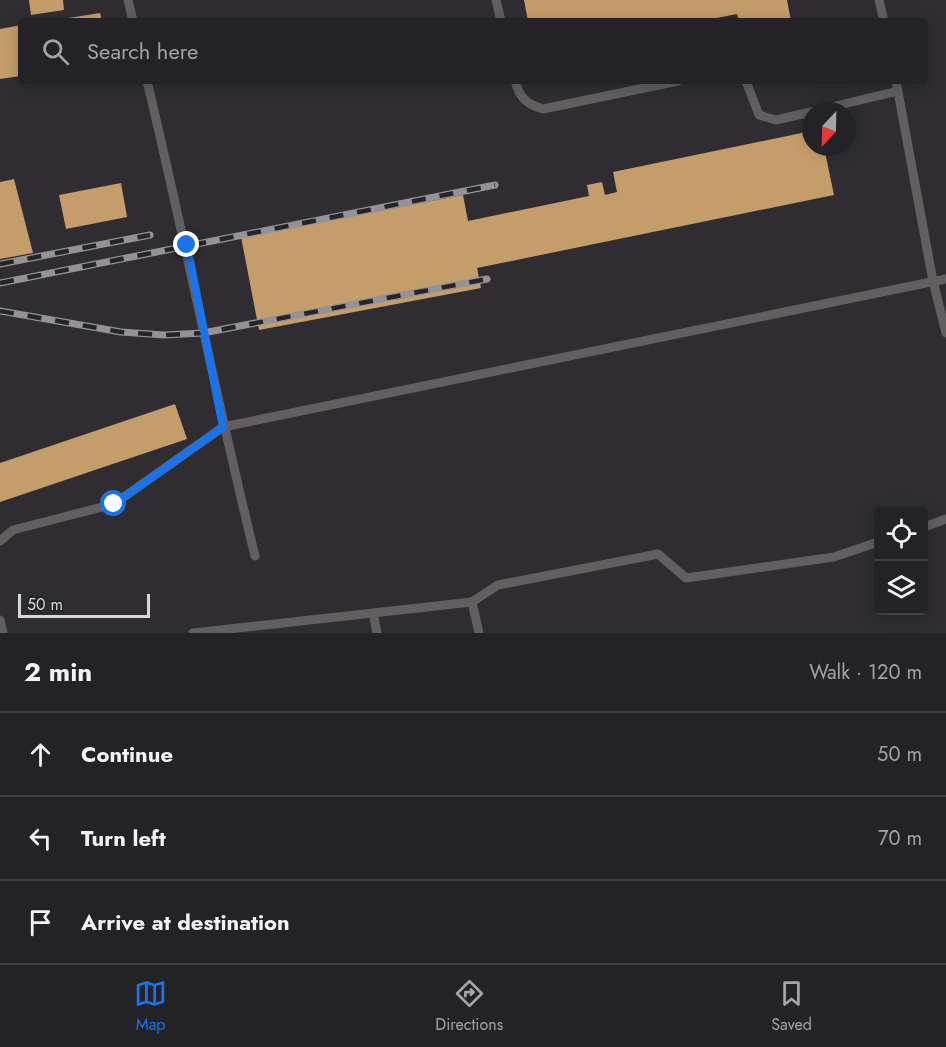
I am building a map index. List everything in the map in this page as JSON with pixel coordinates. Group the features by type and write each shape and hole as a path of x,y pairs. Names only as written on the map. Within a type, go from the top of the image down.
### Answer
{"lane":[{"path":"128,0 132,18"},
{"path":"496,0 500,18"},
{"path":"879,0 883,18"},
{"path":"148,84 187,245 223,427 255,556"},
{"path":"516,84 519,94 528,105 543,109 664,84"},
{"path":"747,84 759,116 776,120 802,114"},
{"path":"897,84 933,281 946,333"},
{"path":"851,102 898,91"},
{"path":"0,541 13,530 114,504 223,427 946,279"},
{"path":"928,526 946,519"},
{"path":"192,633 472,602 498,585 658,554 686,578 834,557 874,544"},
{"path":"472,602 479,633"},
{"path":"374,613 377,633"},
{"path":"0,620 3,633"}],"building":[{"path":"29,0 63,0 64,10 31,15"},
{"path":"524,0 787,0 790,18 738,18 737,14 716,18 527,18"},
{"path":"100,13 101,18 69,18"},
{"path":"18,26 18,76 0,79 0,29"},
{"path":"802,133 802,156 826,156 834,195 477,268 481,288 259,330 241,237 463,195 468,221 589,196 587,185 602,182 605,195 617,192 613,172"},
{"path":"14,179 33,253 0,259 0,182"},
{"path":"121,183 127,217 66,229 59,195"},
{"path":"175,404 187,439 0,502 0,463"}],"railway":[{"path":"0,283 495,185"},
{"path":"0,264 150,235"},
{"path":"0,311 121,332 164,335 203,333 487,279"}],"route":[{"path":"114,504 223,427 187,245"}]}
